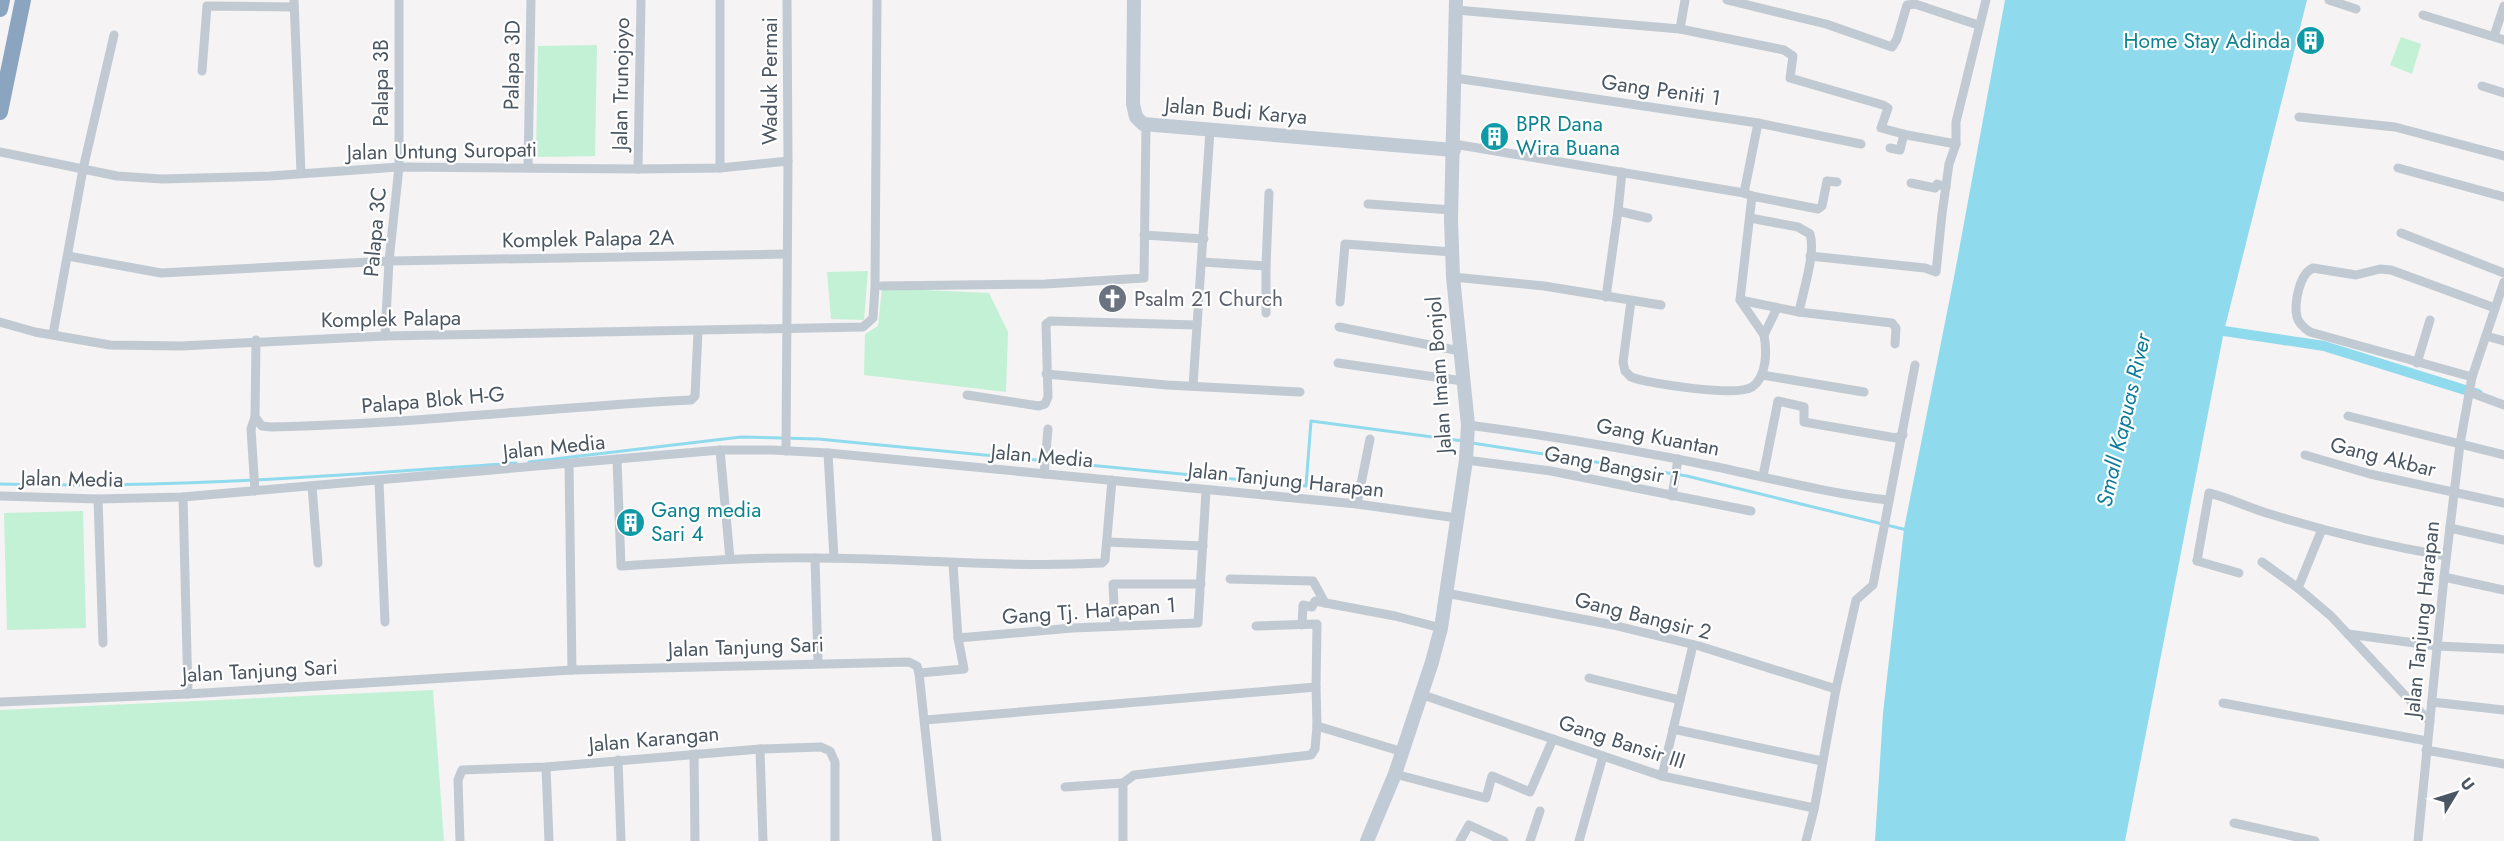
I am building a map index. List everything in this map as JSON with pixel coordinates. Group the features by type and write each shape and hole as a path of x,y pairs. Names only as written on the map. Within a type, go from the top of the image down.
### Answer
{"highway":[{"path":"0,9 2,0"},
{"path":"0,112 23,0"}],"main road":[{"name":"Jalan Budi Karya","path":"1134,0 1133,108 1139,121 1146,125 1454,147"},
{"name":"Jalan Imam Bonjol","path":"1367,841 1395,774 1423,695 1441,628 1466,458 1468,427 1452,252 1456,5"}],"street":[{"name":"Palapa 3B","path":"399,0 399,167"},
{"name":"Palapa 3D","path":"528,168 531,0"},
{"name":"Jalan Trunojoyo","path":"638,169 641,0"},
{"path":"720,0 720,168"},
{"name":"Waduk Permai","path":"786,449 787,0"},
{"name":"Komplek Palapa","path":"0,322 34,332 110,345 181,346 256,340 385,336 698,331 786,326 860,327 868,324 873,318 875,287 877,0"},
{"path":"1680,29 1685,0"},
{"path":"1727,0 1826,24 1892,47 1897,39 1907,5 1915,4 1978,25"},
{"path":"1810,256 1925,268 1936,272 1946,187 1956,144 1956,122 1965,77 1971,66 1978,25 1986,0"},
{"path":"2329,0 2356,9"},
{"path":"202,71 207,6 294,4 301,173"},
{"path":"1456,5 1680,29 1784,50 1793,56 1790,78 1888,108 1881,128 1956,144"},
{"path":"2494,36 2504,6"},
{"path":"2423,15 2504,40"},
{"path":"53,334 83,169 114,34"},
{"name":"Gang Peniti 1","path":"1455,78 1758,123 1861,144"},
{"path":"2482,86 2504,93"},
{"path":"2299,117 2395,127 2504,156"},
{"path":"1631,301 1623,362 1625,370 1631,377 1689,388 1737,391 1751,388 1762,375 1766,347 1764,335 1740,300 1749,218 1748,195 1758,123"},
{"path":"882,286 1045,284 1143,278 1146,125"},
{"path":"1193,386 1210,130"},
{"path":"1890,148 1900,150 1904,134"},
{"path":"1454,147 1622,172 1818,209 1822,206 1827,181 1837,182"},
{"name":"Jalan Untung Suropati","path":"0,152 126,177 162,179 237,178 399,167 720,168 788,161"},
{"name":"Palapa 3C","path":"385,336 399,167"},
{"path":"2398,168 2504,197"},
{"path":"1606,297 1622,172"},
{"path":"1911,183 1935,188 1937,184 1946,187"},
{"path":"1266,313 1269,193"},
{"path":"1368,204 1452,210"},
{"path":"1618,211 1648,218"},
{"path":"1749,218 1794,226 1807,231 1812,243 1799,312"},
{"path":"2401,233 2504,273"},
{"path":"1144,235 1204,239"},
{"path":"1340,302 1345,244 1452,252"},
{"name":"Komplek Palapa 2A","path":"68,255 161,273 390,261 787,254"},
{"path":"1202,262 1266,266"},
{"path":"2495,308 2391,270 2380,269 2360,275 2318,268 2306,272 2302,280 2296,310 2300,323 2306,329 2331,340 2417,363 2504,405"},
{"path":"1453,276 1544,286 1660,305"},
{"name":"Jalan Tanjung Harapan","path":"2418,841 2446,556 2460,444 2470,388 2504,282"},
{"path":"1740,300 1799,312 1892,323 1896,328 1895,344"},
{"path":"1764,335 1777,308"},
{"path":"2417,363 2430,320"},
{"path":"967,395 1041,406 1046,402 1048,397 1046,324 1050,321 1197,325"},
{"path":"1339,327 1460,351"},
{"name":"Palapa Blok H-G","path":"255,417 259,424 266,427 363,425 581,405 694,399 698,331"},
{"path":"2486,336 2504,341"},
{"path":"255,491 251,429 255,417 256,340"},
{"path":"1338,363 1463,381"},
{"path":"1806,841 1814,808 1832,689 1857,600 1873,585 1915,364"},
{"path":"1046,374 1300,392"},
{"path":"1762,375 1864,392"},
{"path":"1763,476 1778,401 1804,406 1804,422 1896,438 1903,435"},
{"path":"2348,416 2504,455"},
{"name":"Gang Kuantan","path":"1468,427 1560,437 1677,464 1763,476 1839,493 1888,500"},
{"path":"1044,473 1048,429"},
{"path":"1357,504 1370,439"},
{"name":"Jalan Media","path":"0,496 98,499 183,497 720,450 786,449 1112,480"},
{"path":"720,450 730,559"},
{"path":"828,453 834,558"},
{"name":"Gang Akbar","path":"2306,456 2370,474 2504,503"},
{"name":"Gang Bangsir 1","path":"1466,458 1672,493 1751,511"},
{"path":"617,459 621,567 730,559 815,558 953,564 1102,563 1105,560 1112,480"},
{"path":"569,464 572,670"},
{"path":"1672,493 1677,464"},
{"name":"Jalan Tanjung Harapan","path":"1112,480 1357,504 1457,518"},
{"path":"380,481 385,622"},
{"path":"312,486 318,563"},
{"name":"Gang Tj. Harapan 1","path":"958,638 1115,626 1198,623 1206,491"},
{"path":"2239,573 2197,561 2209,493 2322,529 2446,556"},
{"path":"183,497 188,694"},
{"path":"98,499 104,643"},
{"path":"2450,528 2504,540"},
{"path":"2298,588 2322,529"},
{"path":"1107,542 1203,546"},
{"path":"815,558 818,663"},
{"path":"2262,562 2298,588 2348,634 2430,722"},
{"path":"937,841 919,673 964,669 958,638 953,564"},
{"path":"2444,578 2504,590"},
{"path":"1230,579 1312,581 1320,602"},
{"path":"1115,626 1113,584 1201,584"},
{"name":"Gang Bangsir 2","path":"1446,593 1602,623 1693,645 1832,689"},
{"path":"1302,625 1303,605 1312,607 1320,602 1395,616 1441,628"},
{"path":"1065,787 1123,783 1134,775 1152,772 1311,755 1315,750 1317,726 1317,624 1256,626"},
{"path":"2348,634 2437,646 2504,650"},
{"path":"1662,776 1693,645"},
{"name":"Jalan Tanjung Sari","path":"0,702 188,694 572,670 909,662 917,666 919,673"},
{"path":"1589,678 1680,700"},
{"path":"925,720 1316,687"},
{"name":"Gang Bansir III","path":"1423,695 1662,776 1814,808"},
{"path":"2432,702 2504,710"},
{"path":"2223,703 2427,745 2504,764"},
{"path":"1317,726 1403,752"},
{"path":"1673,729 1822,761"},
{"path":"1395,774 1486,798 1492,776 1530,792 1553,739"},
{"name":"Jalan Karangan","path":"460,841 458,780 461,771 694,753 821,747 830,751 835,762 835,841"},
{"path":"760,749 763,841"},
{"path":"694,753 695,841"},
{"path":"1579,841 1603,756"},
{"path":"618,760 621,841"},
{"path":"546,766 549,841"},
{"path":"1123,783 1123,841"},
{"path":"1530,841 1540,811"},
{"path":"2234,823 2315,841"},
{"path":"1460,841 1469,825 1504,841"}],"green space":[{"path":"2401,37 2421,44 2412,74 2390,65"},
{"path":"597,45 595,156 536,157 538,46"},
{"path":"868,271 864,320 831,319 827,272"},
{"path":"882,288 989,293 1008,332 1006,392 864,375 865,334 878,326"},
{"path":"83,511 86,628 7,630 4,513"},
{"path":"433,690 444,841 0,841 0,710"}],"water":[{"name":"Small Kapuas River","path":"2005,0 2307,0 2224,331 2125,841 1875,841 1883,713 1904,529 1955,272"}],"waterway":[{"path":"2224,331 2324,346 2478,394"},
{"path":"529,462 741,437 818,439 1306,486 1311,421 1463,441"},
{"path":"1472,443 1687,476 1907,530"},
{"path":"0,484 194,483 516,463"}],"place":[{"name":"Home Stay Adinda","path":"2311,41"},
{"name":"BPR Dana Wira Buana","path":"1495,136"},
{"name":"Psalm 21 Church","path":"1113,299"},
{"name":"Gang media Sari 4","path":"630,522"}]}
